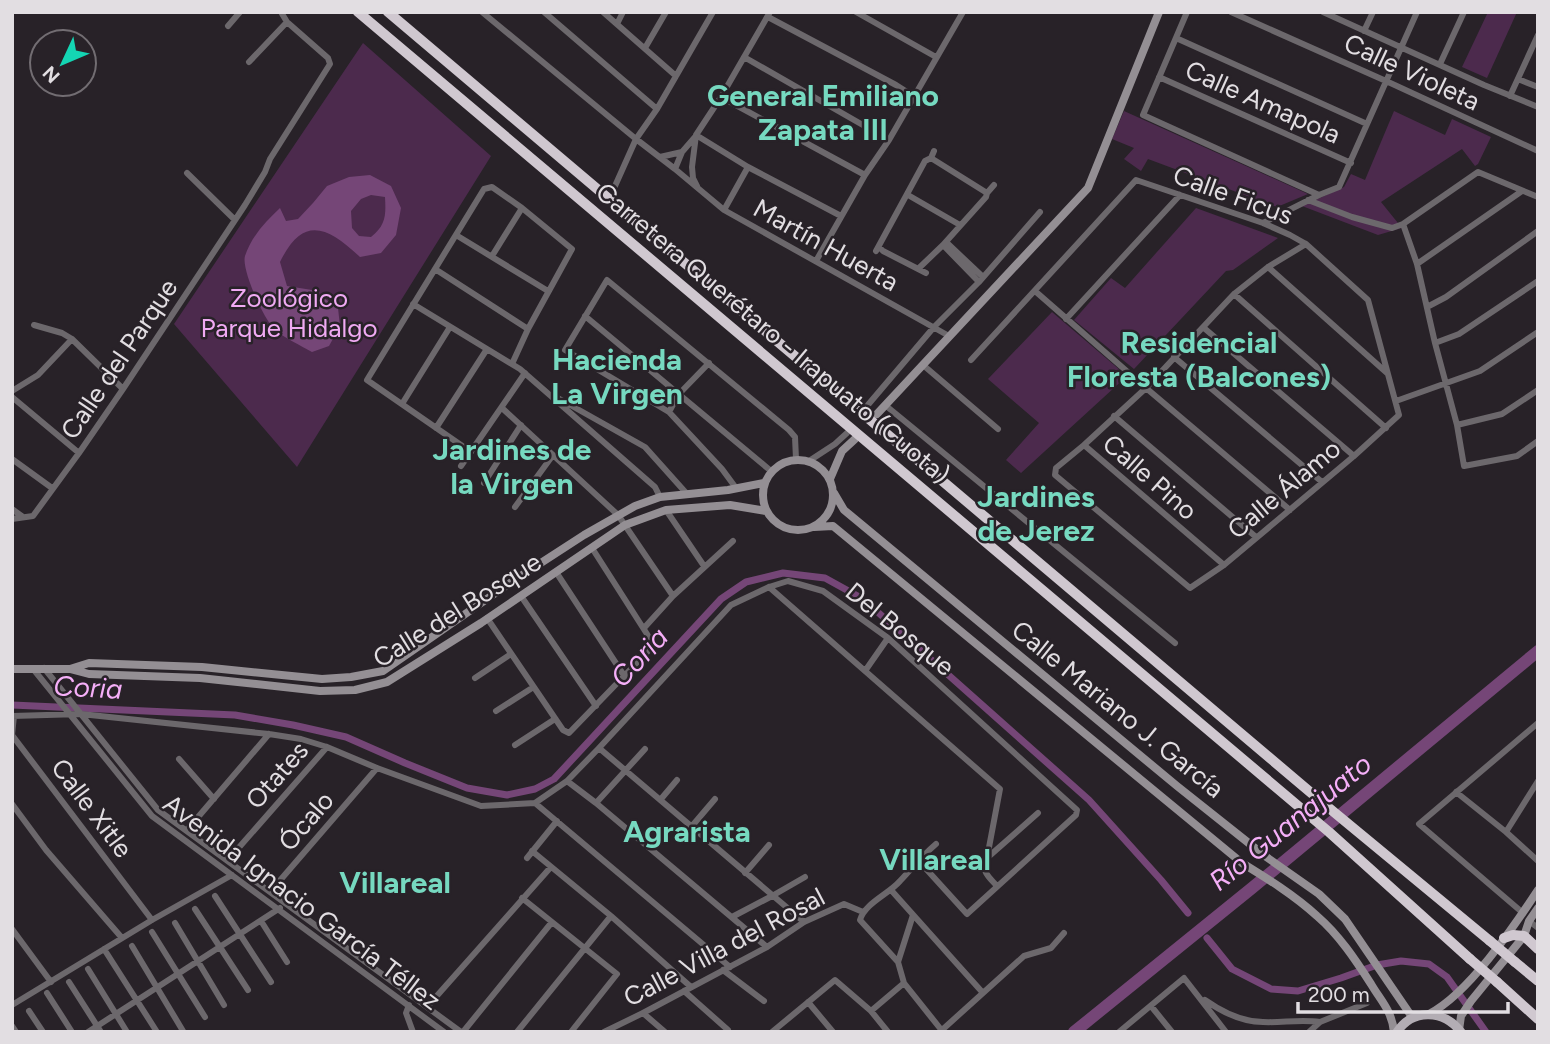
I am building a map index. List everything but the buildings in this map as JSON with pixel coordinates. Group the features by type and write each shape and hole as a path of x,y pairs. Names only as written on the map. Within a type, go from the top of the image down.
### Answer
{"highway":[{"name":"Carretera Querétaro - Irapuato (Cuota)","path":"358,12 1315,820 1538,1020"},
{"name":"Carretera Querétaro - Irapuato (Cuota)","path":"388,12 1328,808 1538,981"},
{"path":"1504,938 1524,936 1538,949"}],"main road":[{"path":"1396,1032 1412,1017 1425,1014 1443,1016 1460,1031"}],"street":[{"path":"228,26 240,12"},
{"path":"249,62 287,22 281,12"},
{"path":"482,12 700,191"},
{"path":"491,20 496,12"},
{"path":"544,12 657,108"},
{"path":"603,12 676,76"},
{"path":"617,24 623,12"},
{"path":"645,48 666,12"},
{"path":"615,186 636,139 713,12"},
{"path":"856,12 936,57"},
{"path":"816,261 865,175 890,140 961,15 950,12"},
{"path":"877,414 1088,188 1159,12"},
{"path":"1187,12 1143,115 1318,195"},
{"name":"Calle Violeta","path":"1231,12 1386,80 1538,152"},
{"path":"1324,12 1538,107"},
{"path":"1364,31 1373,12"},
{"path":"1263,223 1339,187 1417,12"},
{"path":"1440,64 1464,12"},
{"path":"675,169 682,152 721,97 769,14 915,97"},
{"name":"Calle del Parque","path":"23,517 33,516 123,389 244,205 330,64 328,58 287,22"},
{"path":"1510,96 1538,35"},
{"path":"1176,38 1367,124"},
{"path":"744,57 890,140"},
{"name":"Calle Amapola","path":"1159,77 1351,163"},
{"path":"1518,79 1538,87"},
{"path":"721,97 865,175"},
{"path":"696,135 748,167 841,216"},
{"name":"Martín Huerta","path":"696,135 693,178 700,191 724,210 950,336"},
{"path":"660,157 682,152"},
{"path":"926,273 877,249 925,161 932,154 987,193"},
{"path":"724,210 748,167"},
{"path":"1308,200 1352,217 1392,228 1478,172 1538,197"},
{"path":"187,173 234,219"},
{"name":"Calle Ficus","path":"1035,291 1136,180 1263,223 1306,244 1368,300 1399,415"},
{"path":"919,268 944,244 994,185"},
{"path":"471,452 367,380 484,189 488,187 492,187 522,208 572,249 512,364"},
{"path":"1418,264 1522,191"},
{"path":"908,195 960,225"},
{"path":"1066,319 1180,195"},
{"path":"492,256 522,208"},
{"path":"867,406 934,327 1040,212"},
{"path":"1403,223 1418,264 1465,466 1517,456 1538,441"},
{"path":"1427,307 1447,297 1538,231"},
{"path":"456,235 548,291"},
{"path":"944,244 981,279"},
{"path":"1084,445 1146,388 1234,295 1268,267 1306,244"},
{"path":"1268,267 1387,373"},
{"path":"435,269 528,329"},
{"path":"736,488 670,412 565,350 607,280 789,430 795,437 796,459"},
{"path":"1435,343 1459,334 1538,281"},
{"path":"971,360 1035,291 1290,510"},
{"path":"1234,295 1386,428"},
{"path":"414,304 525,373 655,487 660,497"},
{"path":"585,316 771,471"},
{"path":"34,325 72,338 123,389"},
{"path":"402,404 450,327"},
{"path":"1204,328 1354,456"},
{"path":"1396,401 1480,371 1538,332"},
{"path":"12,391 38,374 72,338"},
{"path":"436,428 487,349"},
{"path":"1174,357 1322,482"},
{"path":"670,412 678,395 709,363"},
{"path":"923,365 998,429"},
{"path":"461,466 525,373"},
{"path":"542,389 645,447 687,494"},
{"path":"1457,425 1502,414 1538,390"},
{"path":"12,397 79,453"},
{"path":"885,405 1175,643"},
{"path":"502,408 618,515 673,596"},
{"name":"Calle Álamo","path":"1084,445 1056,468 1055,475 1190,588 1224,565 1399,415"},
{"path":"1114,416 1256,537"},
{"path":"484,483 521,425"},
{"path":"809,461 847,433"},
{"path":"830,479 842,452 855,439"},
{"name":"Calle Pino","path":"1084,445 1224,565"},
{"path":"515,507 553,454"},
{"path":"12,459 52,488"},
{"path":"796,459 809,461 822,468 830,479 834,493 832,507 825,519 814,527 800,531 786,529 775,522 766,511 762,497 764,483 771,471 782,463 796,459"},
{"name":"Calle del Bosque","path":"70,669 89,663 202,667 322,679 383,671 518,578 635,506 660,497 764,483"},
{"name":"Calle Mariano J. García","path":"834,493 844,510 1167,777 1265,856 1319,894 1345,919 1412,1017"},
{"name":"Calle del Bosque","path":"12,669 70,669 89,674 200,678 320,691 355,690 387,682 521,596 625,524 666,510 730,505 766,511"},
{"path":"12,509 23,517"},
{"path":"666,510 704,566"},
{"path":"12,519 23,517"},
{"name":"Calle Mariano J. García","path":"814,527 834,526 1242,863 1282,887 1318,916 1361,967 1389,1010 1396,1032"},
{"path":"644,628 673,596 733,541"},
{"path":"487,618 555,719 563,730 569,733 654,645 592,548"},
{"path":"556,572 625,677"},
{"name":"Del Bosque","path":"536,803 567,781 731,605 788,581 823,591 888,638 1077,810 1076,814 997,886"},
{"path":"769,587 1000,789 987,858"},
{"path":"521,596 596,706"},
{"path":"865,671 888,638"},
{"path":"475,678 511,654"},
{"name":"Avenida Ignacio García Téllez","path":"44,668 158,810 462,1032"},
{"name":"Avenida Ignacio García Téllez","path":"34,670 152,816 444,1032"},
{"path":"496,711 533,688"},
{"path":"13,716 79,711 301,739 481,806 536,803 764,1001"},
{"name":"Calle Xitle","path":"13,716 12,735 152,920"},
{"path":"515,745 555,719"},
{"path":"1523,913 1419,824 1538,723"},
{"path":"187,830 269,734"},
{"name":"Otates","path":"228,860 327,747"},
{"path":"599,748 804,922"},
{"path":"596,803 645,749"},
{"path":"179,759 214,799"},
{"name":"Ócalo","path":"264,899 377,768"},
{"path":"661,799 677,780"},
{"path":"567,781 767,947"},
{"path":"1506,832 1538,781"},
{"path":"1456,792 1538,861"},
{"path":"692,826 715,799"},
{"path":"12,804 46,850 122,938"},
{"path":"918,860 967,914 997,886 984,872 983,864 987,858 1038,813"},
{"path":"527,858 557,821"},
{"path":"936,844 891,890 863,912 860,920 898,962 904,983 942,1031 1024,956 1051,948 1064,933"},
{"path":"745,873 769,845"},
{"path":"532,851 691,987"},
{"path":"427,1007 550,867"},
{"path":"12,1005 232,875"},
{"path":"732,917 805,877"},
{"path":"891,890 983,992"},
{"path":"1429,1014 1441,1008 1463,986 1504,938 1538,890"},
{"path":"215,896 271,982"},
{"path":"522,898 617,974 571,1032"},
{"path":"88,1032 99,1029 116,1013 287,904"},
{"name":"Calle Villa del Rosal","path":"604,1032 767,947 804,922 844,904 863,912"},
{"path":"1460,1031 1461,1016 1524,936 1529,921 1538,908"},
{"path":"195,909 248,990"},
{"path":"898,962 913,915"},
{"path":"517,1032 611,916"},
{"path":"261,920 287,962"},
{"path":"1529,921 1538,928"},
{"path":"462,1032 552,922"},
{"path":"175,923 224,1005"},
{"path":"12,929 51,982"},
{"path":"152,932 205,1017"},
{"path":"338,952 344,945"},
{"path":"132,946 183,1031"},
{"path":"104,949 158,1032"},
{"path":"88,969 127,1032"},
{"path":"1119,1032 1184,978 1226,1032"},
{"path":"776,1030 835,980 871,1011 888,1032"},
{"path":"69,982 99,1029"},
{"path":"871,1011 904,983"},
{"path":"684,991 728,1030"},
{"path":"47,993 72,1032"},
{"path":"1197,995 1229,1015 1259,1023 1304,1020 1320,1022"},
{"path":"808,1002 833,1032"},
{"path":"1308,1032 1320,1022 1367,1003"},
{"path":"409,1005 406,1013 413,1032"},
{"path":"1151,1006 1172,1032"},
{"path":"29,1011 43,1032"},
{"path":"643,1013 665,1032"},
{"path":"12,1026 16,1032"}],"green space":[{"path":"1488,12 1517,12 1487,78 1462,67"},
{"name":"Zoológico Parque Hidalgo","path":"363,43 491,156 297,467 174,324"},
{"path":"1124,111 1308,194 1277,207 1148,159 1141,171 1124,159 1134,148 1112,139"},
{"path":"1394,111 1445,135 1452,119 1491,137 1475,166 1462,149 1381,202 1402,228 1378,235 1302,206 1344,187 1351,174 1365,180"},
{"path":"1196,208 1278,238 1233,270 1226,271 1134,369 1074,320 1111,278 1125,288"},
{"path":"1052,312 1127,376 1021,473 1006,460 1039,423 988,379"}],"shaded area":[{"path":"370,175 391,186 401,208 396,235 381,253 360,257 337,238 316,230 298,237 289,247 280,262 287,286 312,290 338,308 340,326 329,346 312,352 275,330 270,324 246,272 245,256 255,236 280,208 286,221 298,219 327,186 349,177","holes":["371,195 385,197 385,214 380,228 371,237 359,236 352,228 351,211 361,199"]}],"waterway":[{"name":"Coria","path":"12,705 235,715 293,725 346,737 467,788 507,795 535,789 554,779 721,599 746,582 783,573 825,578 863,599 1089,800 1188,913"},
{"name":"Río Guanajuato","path":"1074,1032 1538,651"},
{"name":"Coria","path":"1207,938 1232,969 1271,989 1298,991 1377,965 1401,961 1429,964 1447,977 1486,1032"}],"district":[{"name":"General Emiliano Zapata III","path":"823,113"},
{"name":"Residencial Floresta (Balcones)","path":"1199,360"},
{"name":"Hacienda La Virgen","path":"617,377"},
{"name":"Jardines de la Virgen","path":"512,468"},
{"name":"Jardines de Jerez","path":"1036,514"},
{"name":"Agrarista","path":"687,832"},
{"name":"Villareal","path":"935,860"},
{"name":"Villareal","path":"395,883"}]}
